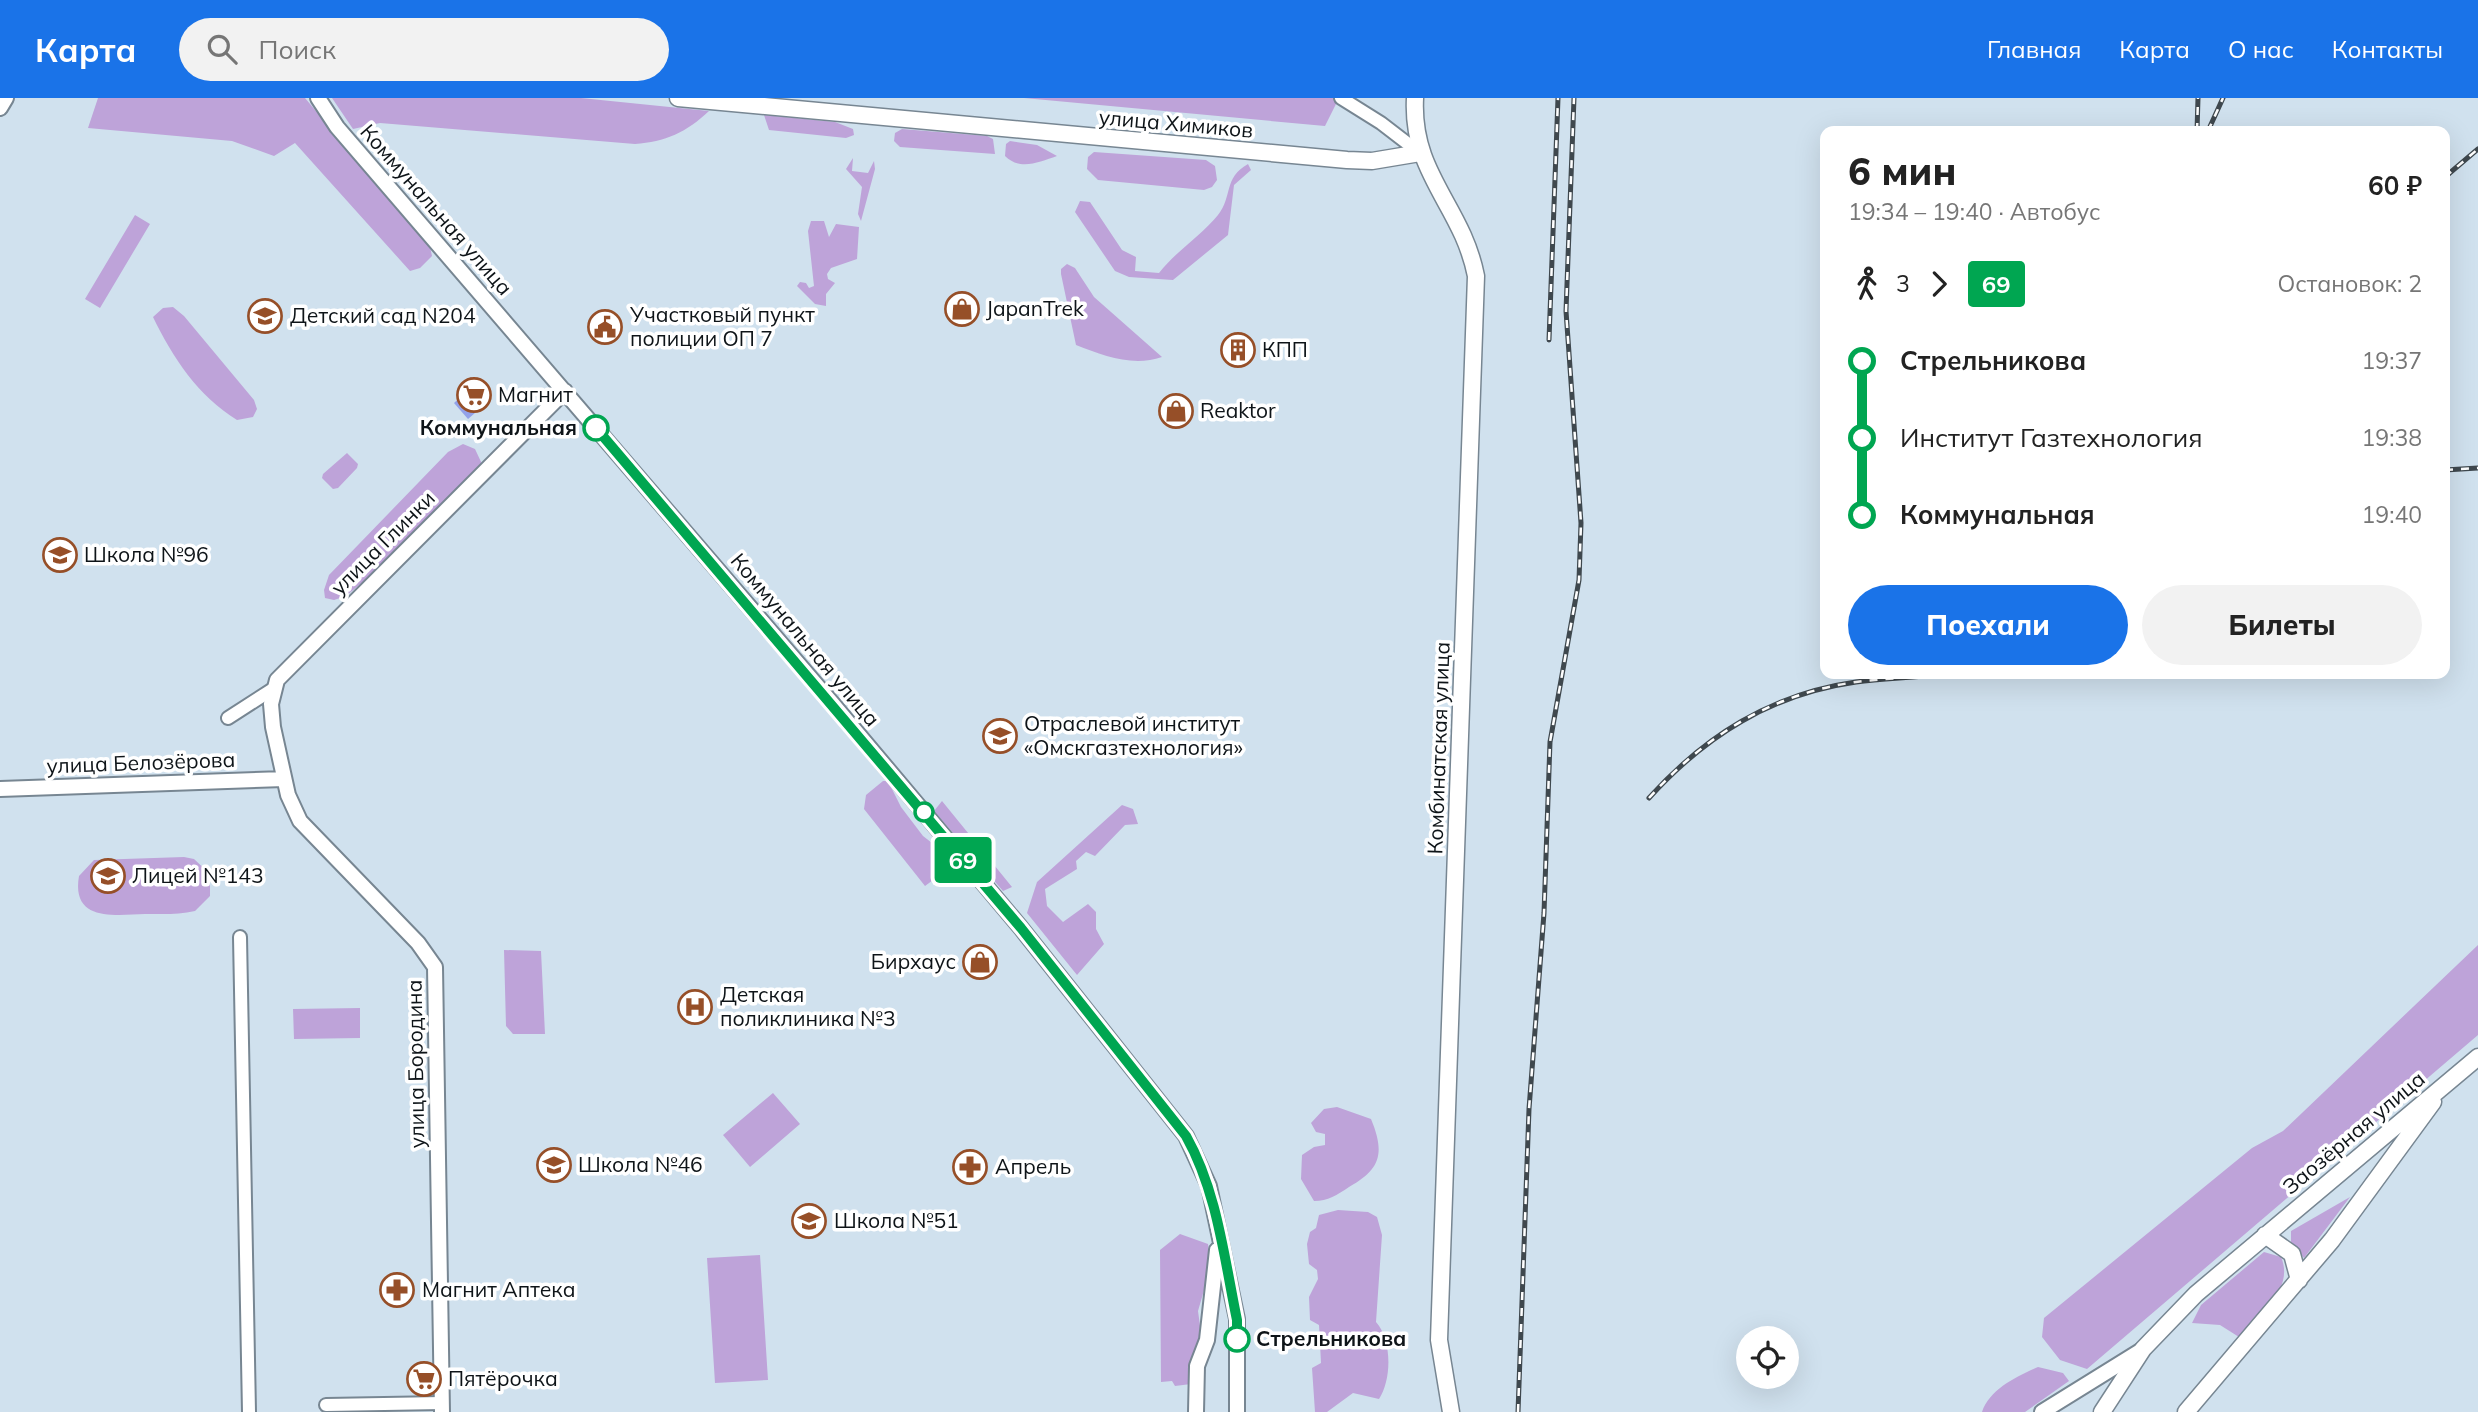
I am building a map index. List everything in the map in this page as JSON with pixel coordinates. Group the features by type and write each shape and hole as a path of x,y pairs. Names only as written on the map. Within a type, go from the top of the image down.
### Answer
{"main road":[{"name":"улица Химиков","path":"678,98 1336,159 1372,161 1420,153"},
{"name":"Комбинатская улица","path":"1415,98 1415,130 1420,153 1464,231 1476,276 1439,1340 1451,1412"},
{"path":"2444,1086 2478,1057"},
{"name":"Заозёрная улица","path":"2102,1412 2143,1349 2196,1294 2444,1086"},
{"name":"Заозёрная улица","path":"2186,1412 2299,1280 2387,1167 2444,1086"},
{"path":"2265,1235 2292,1254 2299,1280"}],"street":[{"path":"0,108 6,98"},
{"name":"Коммунальная улица","path":"318,98 338,127 865,742 1157,1095 1201,1162 1209,1186 1237,1320 1237,1412"},
{"path":"1340,98 1381,123 1420,153"},
{"name":"улица Глинки","path":"229,718 254,698 273,690 286,670 565,391"},
{"name":"улица Бородина","path":"273,690 274,727 284,779 300,821 418,943 435,967 442,1407"},
{"name":"улица Белозёрова","path":"0,789 284,779"},
{"path":"240,937 249,1412"},
{"name":"Коммунальная улица","path":"1196,1412 1197,1366 1211,1320 1218,1234"},
{"name":"Заозёрная улица","path":"2042,1412 2143,1349"},
{"path":"326,1405 442,1407"}],"shaded area":[{"path":"98,98 305,98 430,247 432,256 420,268 410,271 295,143 274,156 232,141 88,128"},
{"path":"332,98 581,98 709,111 675,135 635,144 380,123 353,129"},
{"path":"1024,98 1339,98 1325,126"},
{"path":"764,115 835,122 853,129 854,135 846,138 769,130"},
{"path":"902,129 987,136 993,139 995,154 900,147 894,141 895,133"},
{"path":"1010,141 1037,145 1057,156 1030,164 1017,163 1005,156 1006,144"},
{"path":"1094,152 1206,160 1215,166 1217,180 1212,187 1204,190 1098,180 1087,169 1088,157"},
{"path":"853,158 852,171 868,173 874,161 875,169 861,221 858,214 862,187 846,169"},
{"path":"1248,164 1251,170 1234,185 1228,235 1173,280 1129,277 1115,271 1075,212 1080,201 1090,202 1122,250 1136,257 1135,271 1159,273 1218,215 1226,201 1231,181 1240,169"},
{"path":"135,215 150,224 100,308 85,299"},
{"path":"811,221 824,221 829,237 836,224 859,227 857,259 831,268 827,274 828,279 835,283 826,294 826,306 815,304 797,286 800,282 806,283 809,288 814,286 808,231"},
{"path":"1067,264 1075,268 1094,297 1162,357 1129,360 1076,345 1061,274 1061,269"},
{"path":"173,307 184,316 254,400 257,409 253,417 237,420 210,400 188,375 153,317 163,308"},
{"path":"463,444 475,449 482,464 371,575 346,596 334,600 325,598 324,590 329,575 448,452"},
{"path":"347,453 358,464 357,468 338,488 333,489 322,478 323,474"},
{"path":"883,781 888,781 901,807 923,836 954,860 952,866 925,886 864,809 866,795"},
{"path":"942,801 1012,887 1003,891 934,811"},
{"path":"1122,805 1133,809 1138,824 1125,825 1095,856 1086,852 1076,861 1077,869 1045,889 1047,906 1063,922 1088,904 1096,912 1096,929 1104,944 1077,975 1027,913 1037,882"},
{"path":"194,859 210,874 210,896 195,911 109,915 88,909 78,891 79,876 94,860"},
{"path":"2478,945 2478,1035 2087,1369 2060,1360 2042,1337 2044,1318 2252,1148 2283,1131"},
{"path":"504,950 541,951 545,1034 513,1034 506,1026"},
{"path":"360,1008 360,1038 294,1039 293,1009"},
{"path":"773,1093 800,1124 750,1167 723,1135"},
{"path":"1337,1107 1371,1119 1379,1151 1374,1167 1368,1174 1332,1197 1314,1201 1301,1179 1302,1155 1314,1147 1325,1145 1325,1134 1316,1132 1311,1123 1324,1109"},
{"path":"2350,1197 2304,1258 2291,1242 2291,1231"},
{"path":"1338,1210 1368,1212 1377,1217 1382,1235 1376,1322 1385,1339 1388,1371 1379,1399 1353,1393 1327,1412 1315,1412 1312,1368 1321,1363 1319,1325 1310,1320 1309,1297 1318,1279 1317,1270 1309,1264 1307,1244 1310,1232 1316,1228 1319,1215"},
{"path":"1180,1234 1208,1244 1211,1266 1198,1311 1201,1333 1191,1384 1175,1386 1172,1381 1161,1382 1160,1250"},
{"path":"2264,1252 2281,1257 2283,1280 2273,1301 2239,1337 2220,1325 2192,1323 2201,1305"},
{"path":"760,1255 768,1380 715,1383 707,1258"},
{"path":"2038,1367 2063,1373 2069,1381 2025,1412 1982,1412 1997,1390"}],"building":[{"name":"Магнит","path":"471,377 490,400 468,419 454,403 467,391 462,385"}],"railway":[{"path":"1549,340 1558,98"},
{"path":"1518,1412 1529,1109 1544,913 1550,742 1579,580 1581,523 1566,311 1574,98"},
{"path":"2197,126 2198,98"},
{"path":"2210,126 2223,98"},
{"path":"2450,173 2478,149"},
{"path":"2450,470 2478,468"},
{"path":"1649,798 1693,755 1742,721 1768,708 1825,688 1888,679"}],"bus line":[{"name":"69","path":"596,428 1021,928 1157,1095 1186,1136 1201,1162 1209,1186 1237,1320 1237,1339"}],"place":[{"name":"JapanTrek","path":"962,309"},
{"name":"Детский сад N204","path":"265,316"},
{"name":"Участковый пункт полиции ОП 7","path":"605,327"},
{"name":"КПП","path":"1238,350"},
{"name":"Магнит","path":"474,395"},
{"name":"Reaktor","path":"1176,411"},
{"name":"Коммунальная","path":"596,428"},
{"name":"Школа №96","path":"60,555"},
{"name":"Отраслевой институт «Омскгазтехнология»","path":"1000,736"},
{"name":"Лицей №143","path":"108,876"},
{"name":"Бирхаус","path":"980,962"},
{"name":"Детская поликлиника №3","path":"695,1007"},
{"name":"Школа №46","path":"554,1165"},
{"name":"Апрель","path":"970,1167"},
{"name":"Школа №51","path":"809,1221"},
{"name":"Магнит Аптека","path":"397,1290"},
{"name":"Стрельникова","path":"1237,1339"},
{"name":"Пятёрочка","path":"424,1379"}]}
